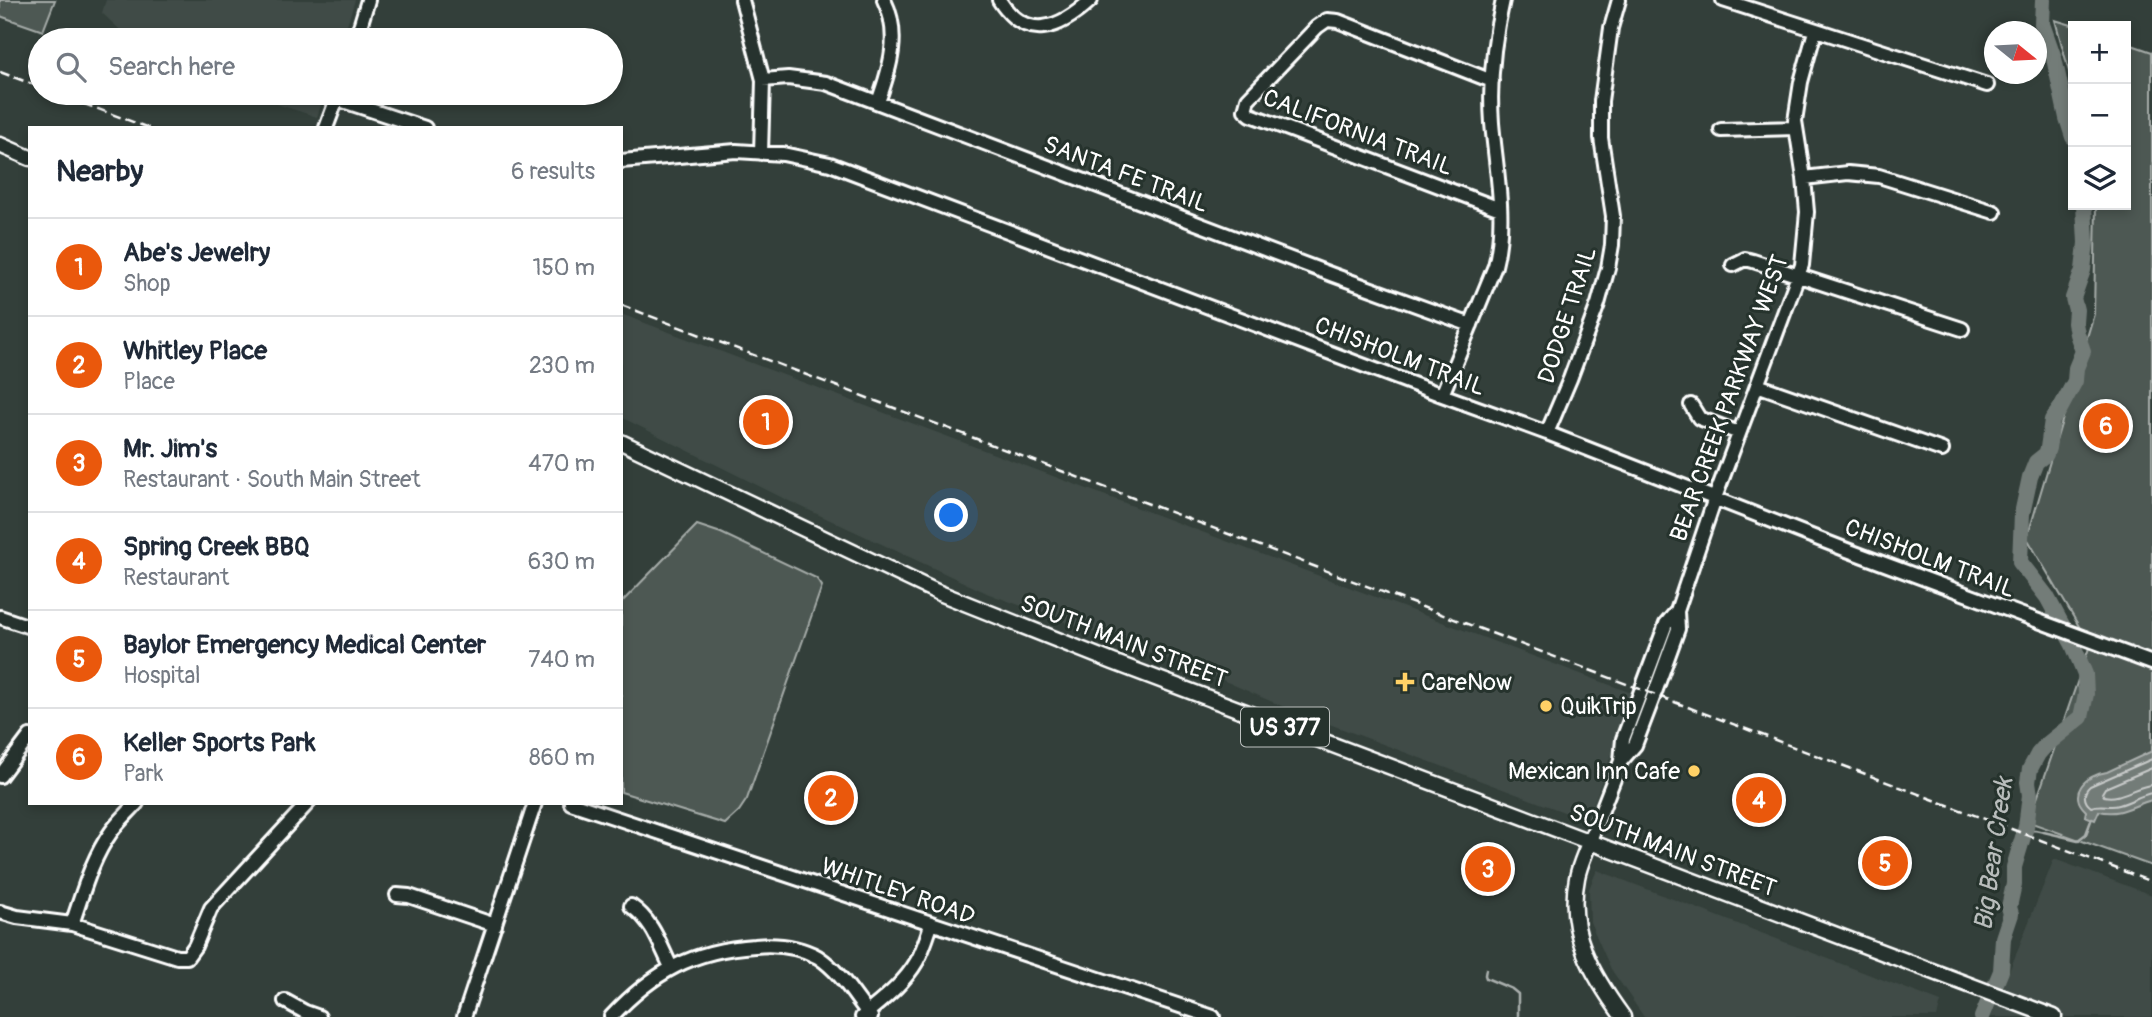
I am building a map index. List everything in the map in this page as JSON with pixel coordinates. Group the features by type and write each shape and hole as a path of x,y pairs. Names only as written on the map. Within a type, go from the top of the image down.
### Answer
{"main road":[{"path":"0,145 28,158"},
{"name":"SOUTH MAIN STREET","path":"623,443 937,592 1590,843 2054,1017"},
{"path":"1590,843 1577,878 1576,920 1579,939 1600,986 1623,1017"}],"street":[{"path":"360,28 369,0"},
{"path":"742,0 764,80 761,153"},
{"path":"878,102 891,68 892,25 884,0"},
{"path":"999,0 1016,21 1040,28 1052,27 1091,0"},
{"path":"1442,395 1495,266 1499,249 1500,209 1492,119 1492,80 1503,0"},
{"name":"DODGE TRAIL","path":"1547,433 1598,304 1610,257 1613,216 1601,138 1601,101 1609,39 1619,0"},
{"path":"1723,0 1987,85"},
{"name":"CALIFORNIA TRAIL","path":"1492,80 1338,21 1327,20 1317,27 1248,99 1245,110 1251,115 1317,142 1500,209"},
{"name":"BEAR CREEK PARKWAY WEST","path":"1590,843 1620,761 1623,739 1666,624 1677,611 1715,498 1798,275 1804,248 1807,212 1795,128 1801,82 1815,31"},
{"name":"SANTA FE TRAIL","path":"764,80 788,78 826,83 1294,261 1471,325"},
{"path":"327,126 335,105"},
{"path":"362,105 420,126"},
{"path":"1721,130 1795,128"},
{"name":"CHISHOLM TRAIL","path":"623,161 736,151 783,154 830,163 2152,663"},
{"path":"1804,178 1848,173 1879,176 1994,212"},
{"path":"1733,265 1745,259 1962,329"},
{"path":"1757,385 1942,450"},
{"path":"1691,405 1699,418 1739,433"},
{"path":"0,617 28,626"},
{"path":"0,776 28,739"},
{"path":"72,925 90,869 100,849 135,805"},
{"path":"0,912 72,925 177,957 187,957 195,946 211,908 306,805"},
{"path":"464,1017 534,805"},
{"name":"WHITLEY ROAD","path":"576,805 1205,1016"},
{"path":"397,895 409,896 495,925"},
{"path":"631,906 649,922 671,967"},
{"path":"611,1017 636,992 671,967 718,950 766,945 784,946 809,953 832,967 866,1015 902,982 917,961 931,925"},
{"path":"285,1001 319,1017"}],"shaded area":[{"path":"0,0 55,0 44,28 34,28 0,16"},
{"path":"106,0 355,0 346,28 118,28 102,13"},
{"path":"2055,20 2068,24 2068,68"},
{"path":"2131,45 2152,52 2152,866 2029,822 2090,645 2027,538 2094,314 2096,210 2131,210"},
{"path":"280,105 321,105 317,117"},
{"path":"623,315 1634,694 1590,813 1580,818 1284,707 1218,678 989,594 787,500 623,418"},
{"path":"697,525 721,533 816,578 822,586 747,799 725,824 623,793 623,601"},
{"path":"2054,859 2152,895 2152,1017 1991,1017"},
{"path":"1597,870 1941,1002 1937,1017 1644,1017 1611,969 1590,922 1589,889"}],"water":[{"path":"2152,751 2152,800 2121,811 2099,811 2095,820 2085,816 2086,811 2078,798 2078,792 2086,781"}],"waterway":[{"name":"Big Bear Creek","path":"2043,0 2042,24 2054,58 2068,121"},
{"name":"Big Bear Creek","path":"1982,1017 2001,971 2003,938 2011,914 2009,907 2014,884 2014,867 2026,827 2030,769 2045,746 2081,717 2086,694 2085,674 2073,645 2047,597 2020,562 2022,514 2030,477 2036,462 2046,454 2052,420 2075,381 2076,368 2083,351 2077,334 2073,298 2083,270 2086,243 2084,210"},
{"path":"2026,831 2035,830 2078,840 2086,834 2092,818"},
{"path":"1486,969 1486,978 1518,994 1518,1017"}],"railway":[{"path":"0,72 28,82"},
{"path":"87,105 144,126"},
{"path":"623,306 2152,882"}],"place":[{"name":"Abe's Jewelry","path":"766,422"},
{"name":"Keller Sports Park","path":"2106,426"},
{"name":"CareNow","path":"1405,682"},
{"name":"QuikTrip","path":"1546,706"},
{"name":"Mexican Inn Cafe","path":"1694,771"},
{"name":"Whitley Place","path":"831,798"},
{"name":"Spring Creek BBQ","path":"1759,800"},
{"name":"Baylor Emergency Medical Center","path":"1885,863"},
{"name":"Mr. Jim's","path":"1488,869"}]}
